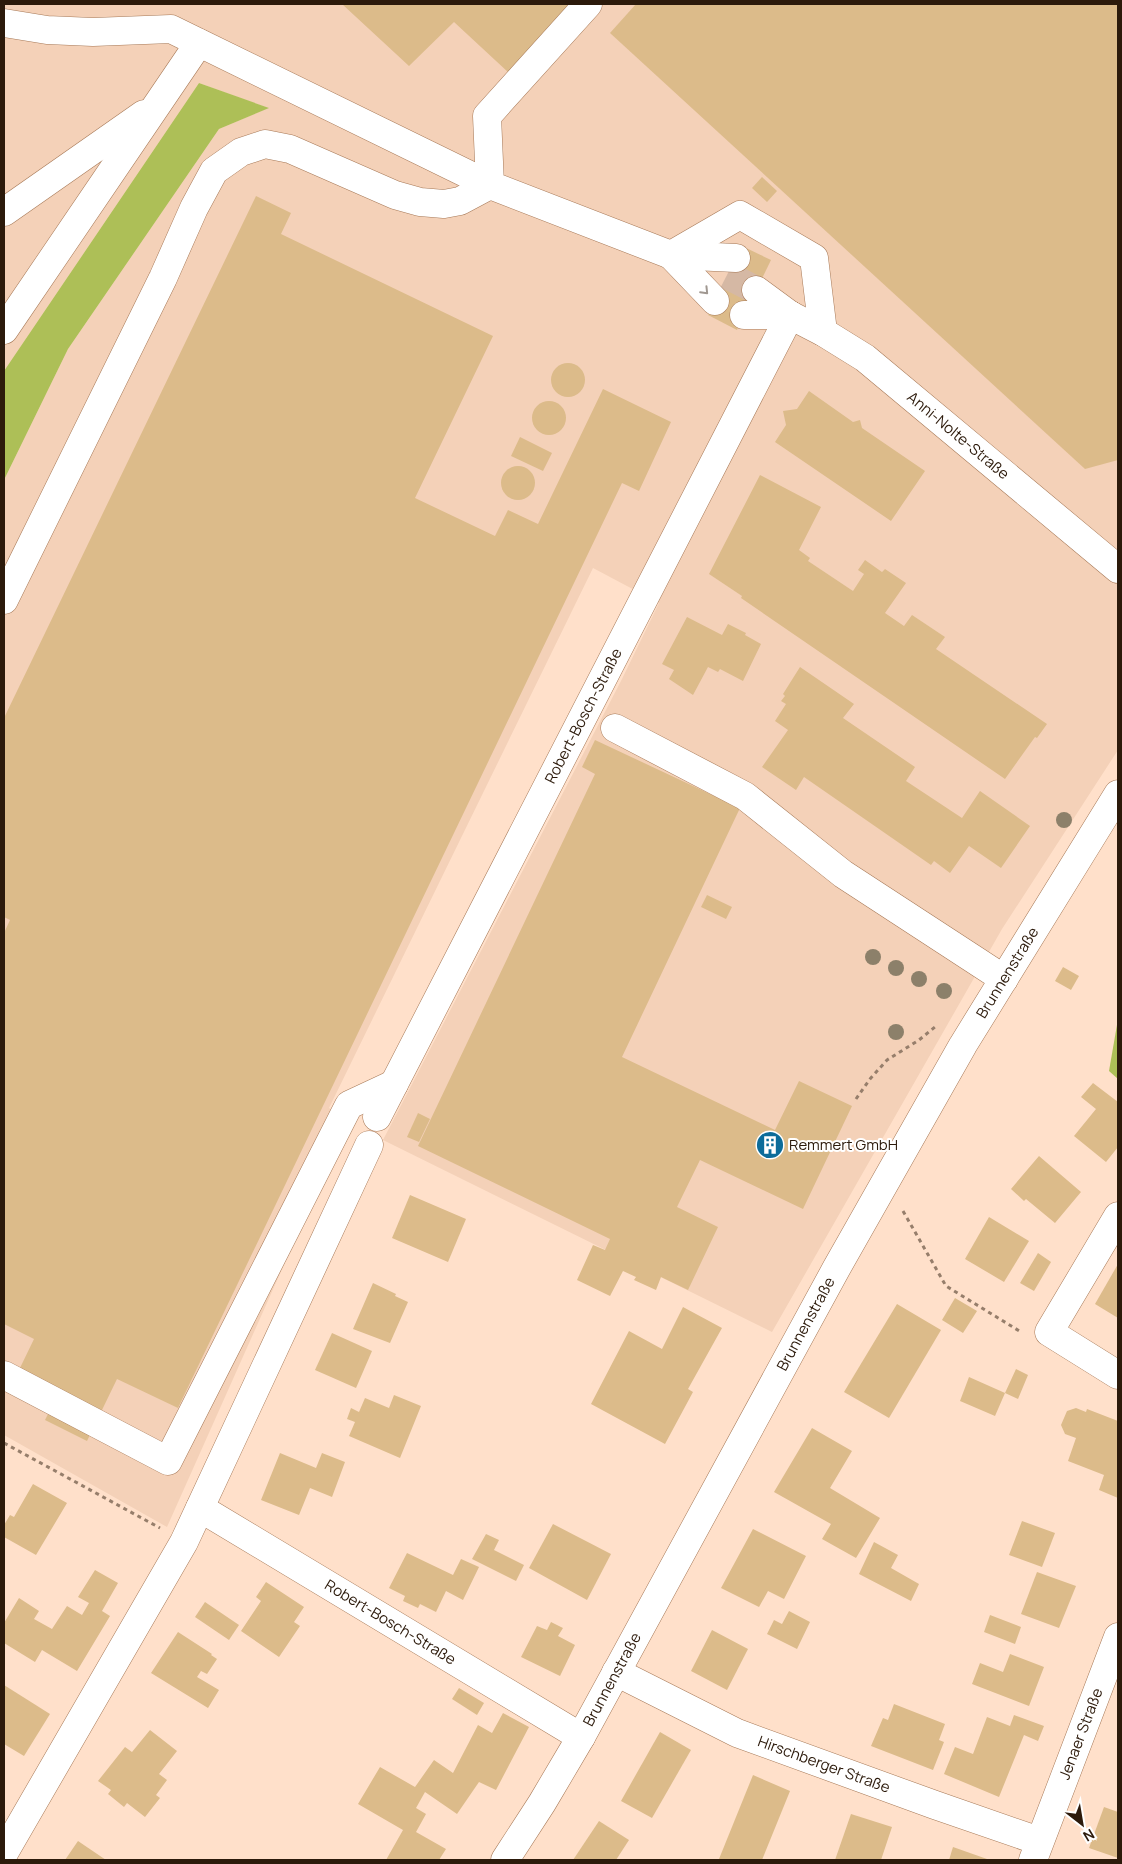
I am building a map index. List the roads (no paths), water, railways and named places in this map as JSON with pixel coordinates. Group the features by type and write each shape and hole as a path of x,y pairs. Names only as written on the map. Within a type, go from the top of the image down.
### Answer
{"street":[{"path":"490,184 487,116 588,4"},
{"path":"4,23 47,30 93,32 171,29 490,184 671,255 731,266"},
{"path":"4,330 199,43"},
{"path":"4,212 157,105"},
{"path":"4,600 163,278 194,208 214,171 240,152 265,144 290,149 395,195 420,202 444,204 460,201 490,184"},
{"path":"671,255 740,215 814,258 823,332"},
{"path":"671,255 715,301"},
{"path":"760,281 790,315"},
{"path":"744,315 790,315"},
{"name":"Anni-Nolte-Straße","path":"790,315 823,332 865,358 1118,569"},
{"name":"Robert-Bosch-Straße","path":"377,1117 790,315"},
{"path":"615,728 745,796 842,874 1004,979"},
{"name":"Brunnenstraße","path":"505,1860 542,1803 581,1737 831,1278 963,1045 1118,794"},
{"path":"4,1376 168,1461 349,1105 394,1084"},
{"path":"4,1853 184,1542 369,1145"},
{"path":"1118,1216 1049,1332 1118,1374"},
{"name":"Robert-Bosch-Straße","path":"200,1508 581,1737"},
{"name":"Jenaer Straße","path":"1036,1850 1118,1637"},
{"name":"Hirschberger Straße","path":"616,1672 737,1733 936,1805 1036,1850"}],"tunnel":[{"path":"727,275 756,290"}],"place":[{"name":"Remmert GmbH","path":"770,1145"}]}
